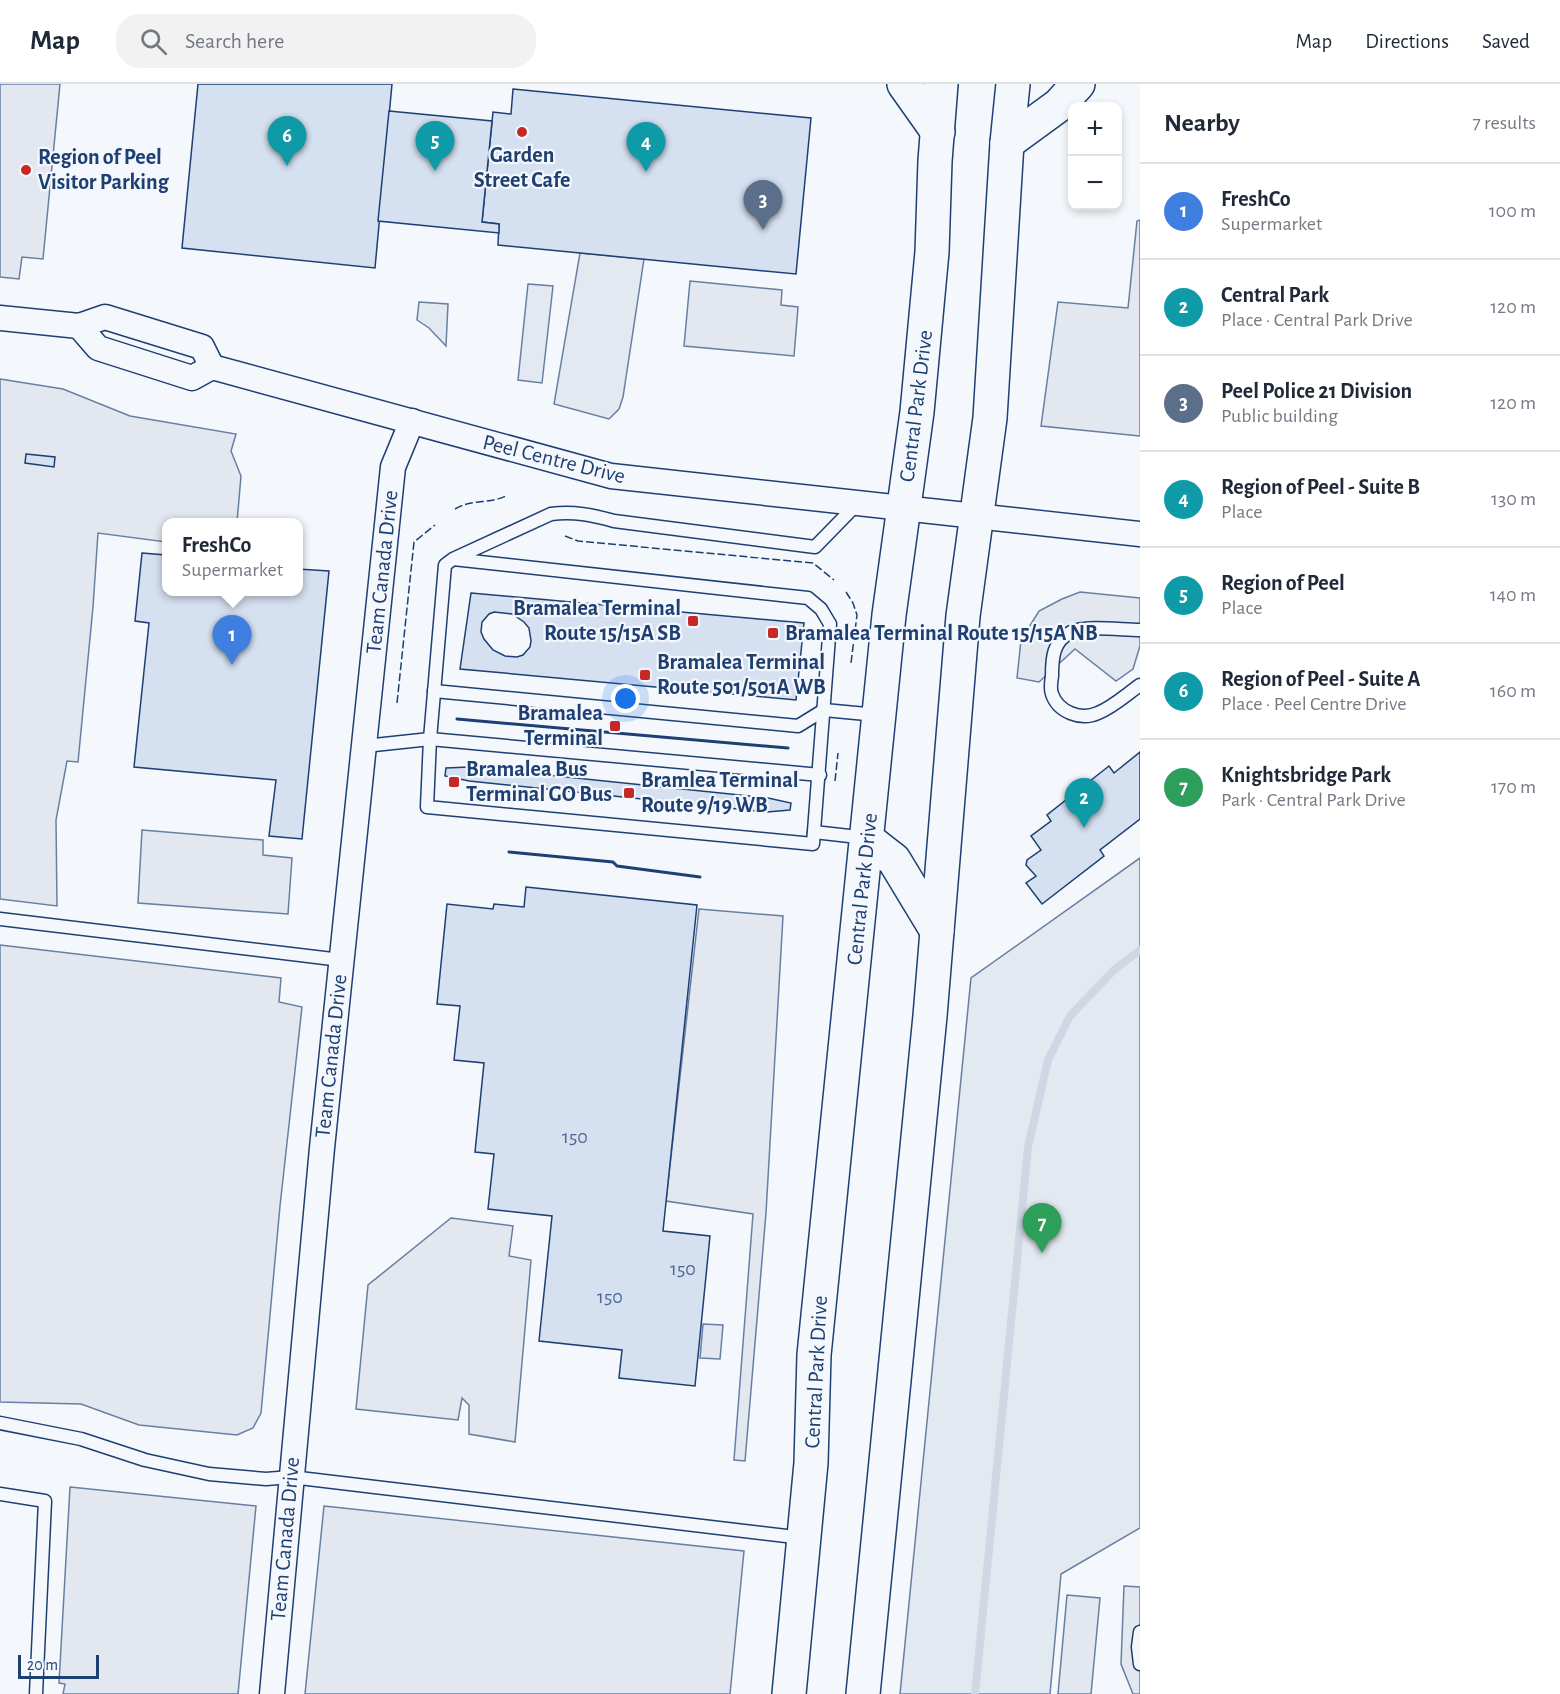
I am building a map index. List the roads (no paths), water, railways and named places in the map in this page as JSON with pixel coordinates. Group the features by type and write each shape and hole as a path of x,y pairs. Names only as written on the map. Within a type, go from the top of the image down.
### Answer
{"street":[{"path":"904,84 938,132"},
{"name":"Central Park Drive","path":"789,1694 811,1463 814,1356 890,605 917,412 926,317 932,252 935,161 941,84"},
{"path":"863,1694 930,1016 963,616 990,418 1007,143 1013,84"},
{"path":"1007,143 1059,105 1078,84"},
{"path":"0,318 79,326 105,317 202,347 212,366 192,378 172,373 98,348 79,326"},
{"name":"Peel Centre Drive","path":"212,366 349,406 611,476 1140,534"},
{"name":"Team Canada Drive","path":"272,1694 341,960 393,467 412,421"},
{"path":"867,838 894,860 937,931"}],"lane":[{"path":"453,559 808,598 820,609 830,624 813,844 427,807 430,739 446,565 453,559 551,514 569,512 589,514 615,521 815,547 857,504"},
{"path":"1140,630 1088,629 1069,633 1061,639 1053,657 1051,692 1056,703 1065,711 1088,716 1099,713 1140,685"},
{"path":"434,691 798,726 824,710 879,716"},
{"path":"365,746 430,739 820,775"},
{"path":"814,832 867,838"},
{"path":"0,919 341,960"},
{"path":"0,1423 81,1439 146,1460 209,1474 266,1479 291,1477 804,1538"},
{"path":"0,1494 45,1501 36,1694"},
{"path":"1140,1632 1138,1647 1140,1664"}],"waterway":[{"path":"975,1694 1028,1147 1048,1060 1070,1016 1114,970 1140,950"}],"place":[{"name":"Garden Street Cafe","path":"522,132"},
{"name":"Region of Peel - Suite A","path":"287,166"},
{"name":"Region of Peel Visitor Parking","path":"26,170"},
{"name":"Region of Peel","path":"435,171"},
{"name":"Region of Peel - Suite B","path":"646,172"},
{"name":"Peel Police 21 Division","path":"763,230"},
{"name":"Bramalea Terminal Route 15/15A SB","path":"693,621"},
{"name":"Bramalea Terminal Route 15/15A NB","path":"773,633"},
{"name":"FreshCo","path":"232,665"},
{"name":"Bramalea Terminal Route 501/501A WB","path":"645,675"},
{"name":"Bramalea Terminal","path":"615,726"},
{"name":"Bramalea Bus Terminal GO Bus","path":"454,782"},
{"name":"Bramlea Terminal Route 9/19 WB","path":"629,793"},
{"name":"Central Park","path":"1084,828"},
{"name":"Knightsbridge Park","path":"1042,1253"}]}
